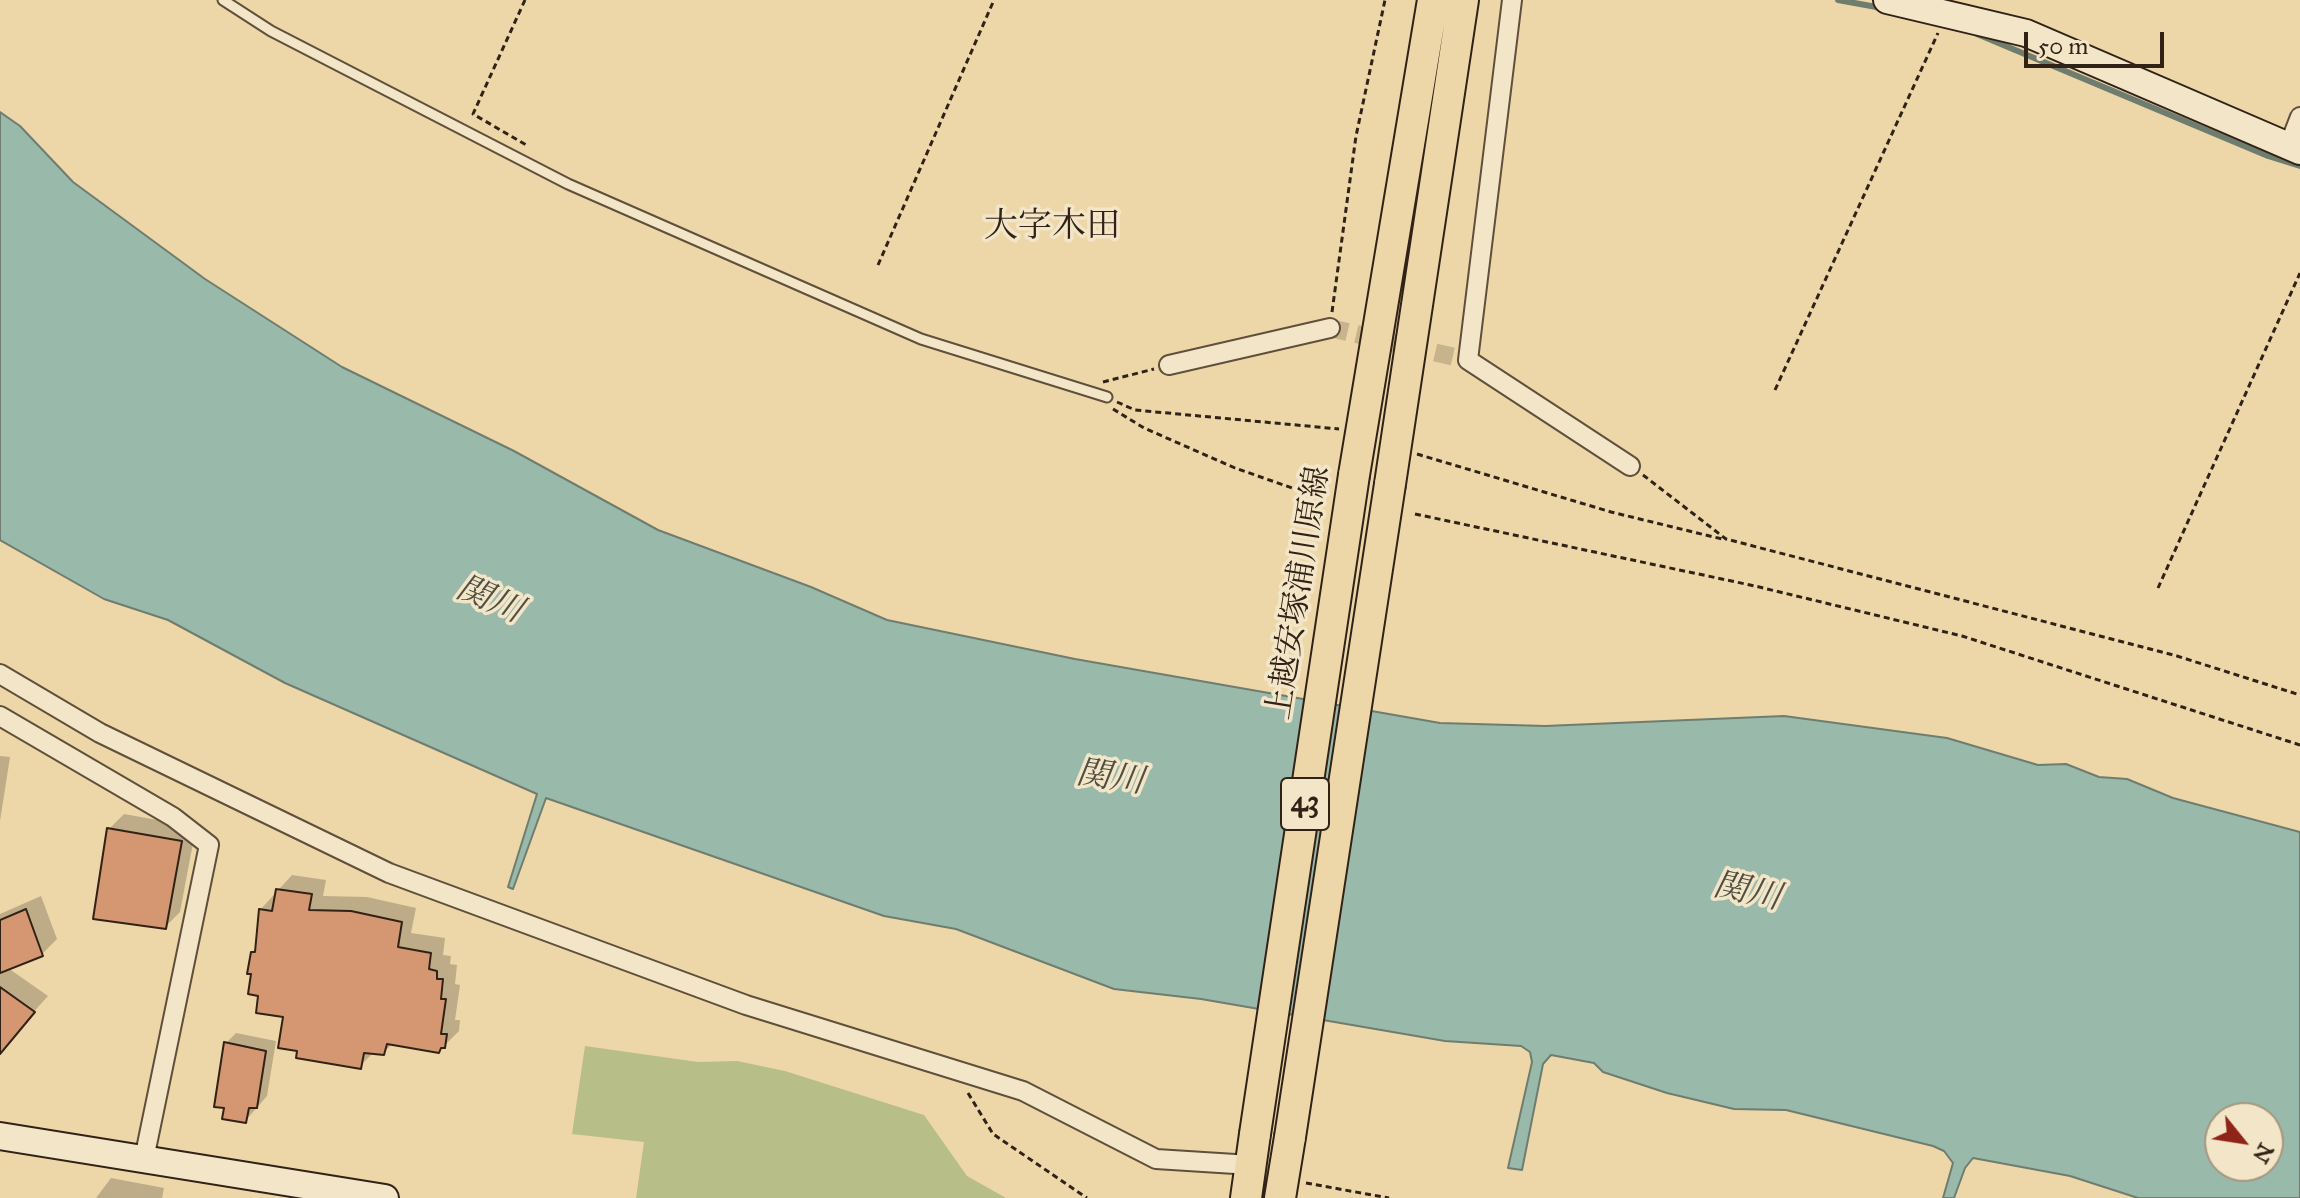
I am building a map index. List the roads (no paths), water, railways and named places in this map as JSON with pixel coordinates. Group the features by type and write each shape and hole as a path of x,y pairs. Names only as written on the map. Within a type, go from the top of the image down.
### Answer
{"main road":[{"name":"上越安塚浦川原線","path":"1246,1198 1354,475 1433,0"},
{"name":"43","path":"1282,1188 1463,0"}],"street":[{"path":"1512,0 1468,360 1630,466"},
{"path":"1887,0 1949,8 2026,33 2294,149 2300,117"},
{"path":"1169,365 1330,328"},
{"path":"0,674 100,733 389,873 746,1005 1023,1091 1156,1159 1251,1165"},
{"path":"0,716 173,817 209,845 144,1159"},
{"path":"0,1136 144,1159 262,1188 385,1198"}],"lane":[{"path":"223,0 271,31 568,184 921,339 1107,397"}],"water":[{"name":"関川","path":"0,112 20,126 73,182 205,279 342,367 514,451 658,530 811,587 887,620 1075,659 1440,723 1545,726 1784,716 1947,738 2038,765 2066,764 2099,777 2127,779 2173,798 2300,832 2300,1198 2138,1198 2070,1176 1973,1158 1965,1168 1954,1198 1943,1198 1953,1163 1944,1151 1933,1146 1786,1110 1734,1109 1667,1093 1603,1072 1594,1063 1551,1055 1543,1064 1522,1170 1508,1168 1532,1062 1530,1052 1521,1046 1445,1041 1201,999 1114,989 956,929 884,916 546,798 513,889 508,887 537,794 285,683 168,620 104,599 0,540"}],"waterway":[{"path":"1838,0 1882,8"},
{"path":"1977,34 2268,156 2300,166"}],"tunnel":[{"path":"1330,328 1468,360"}],"district":[{"name":"大字木田","path":"1052,228"}]}
